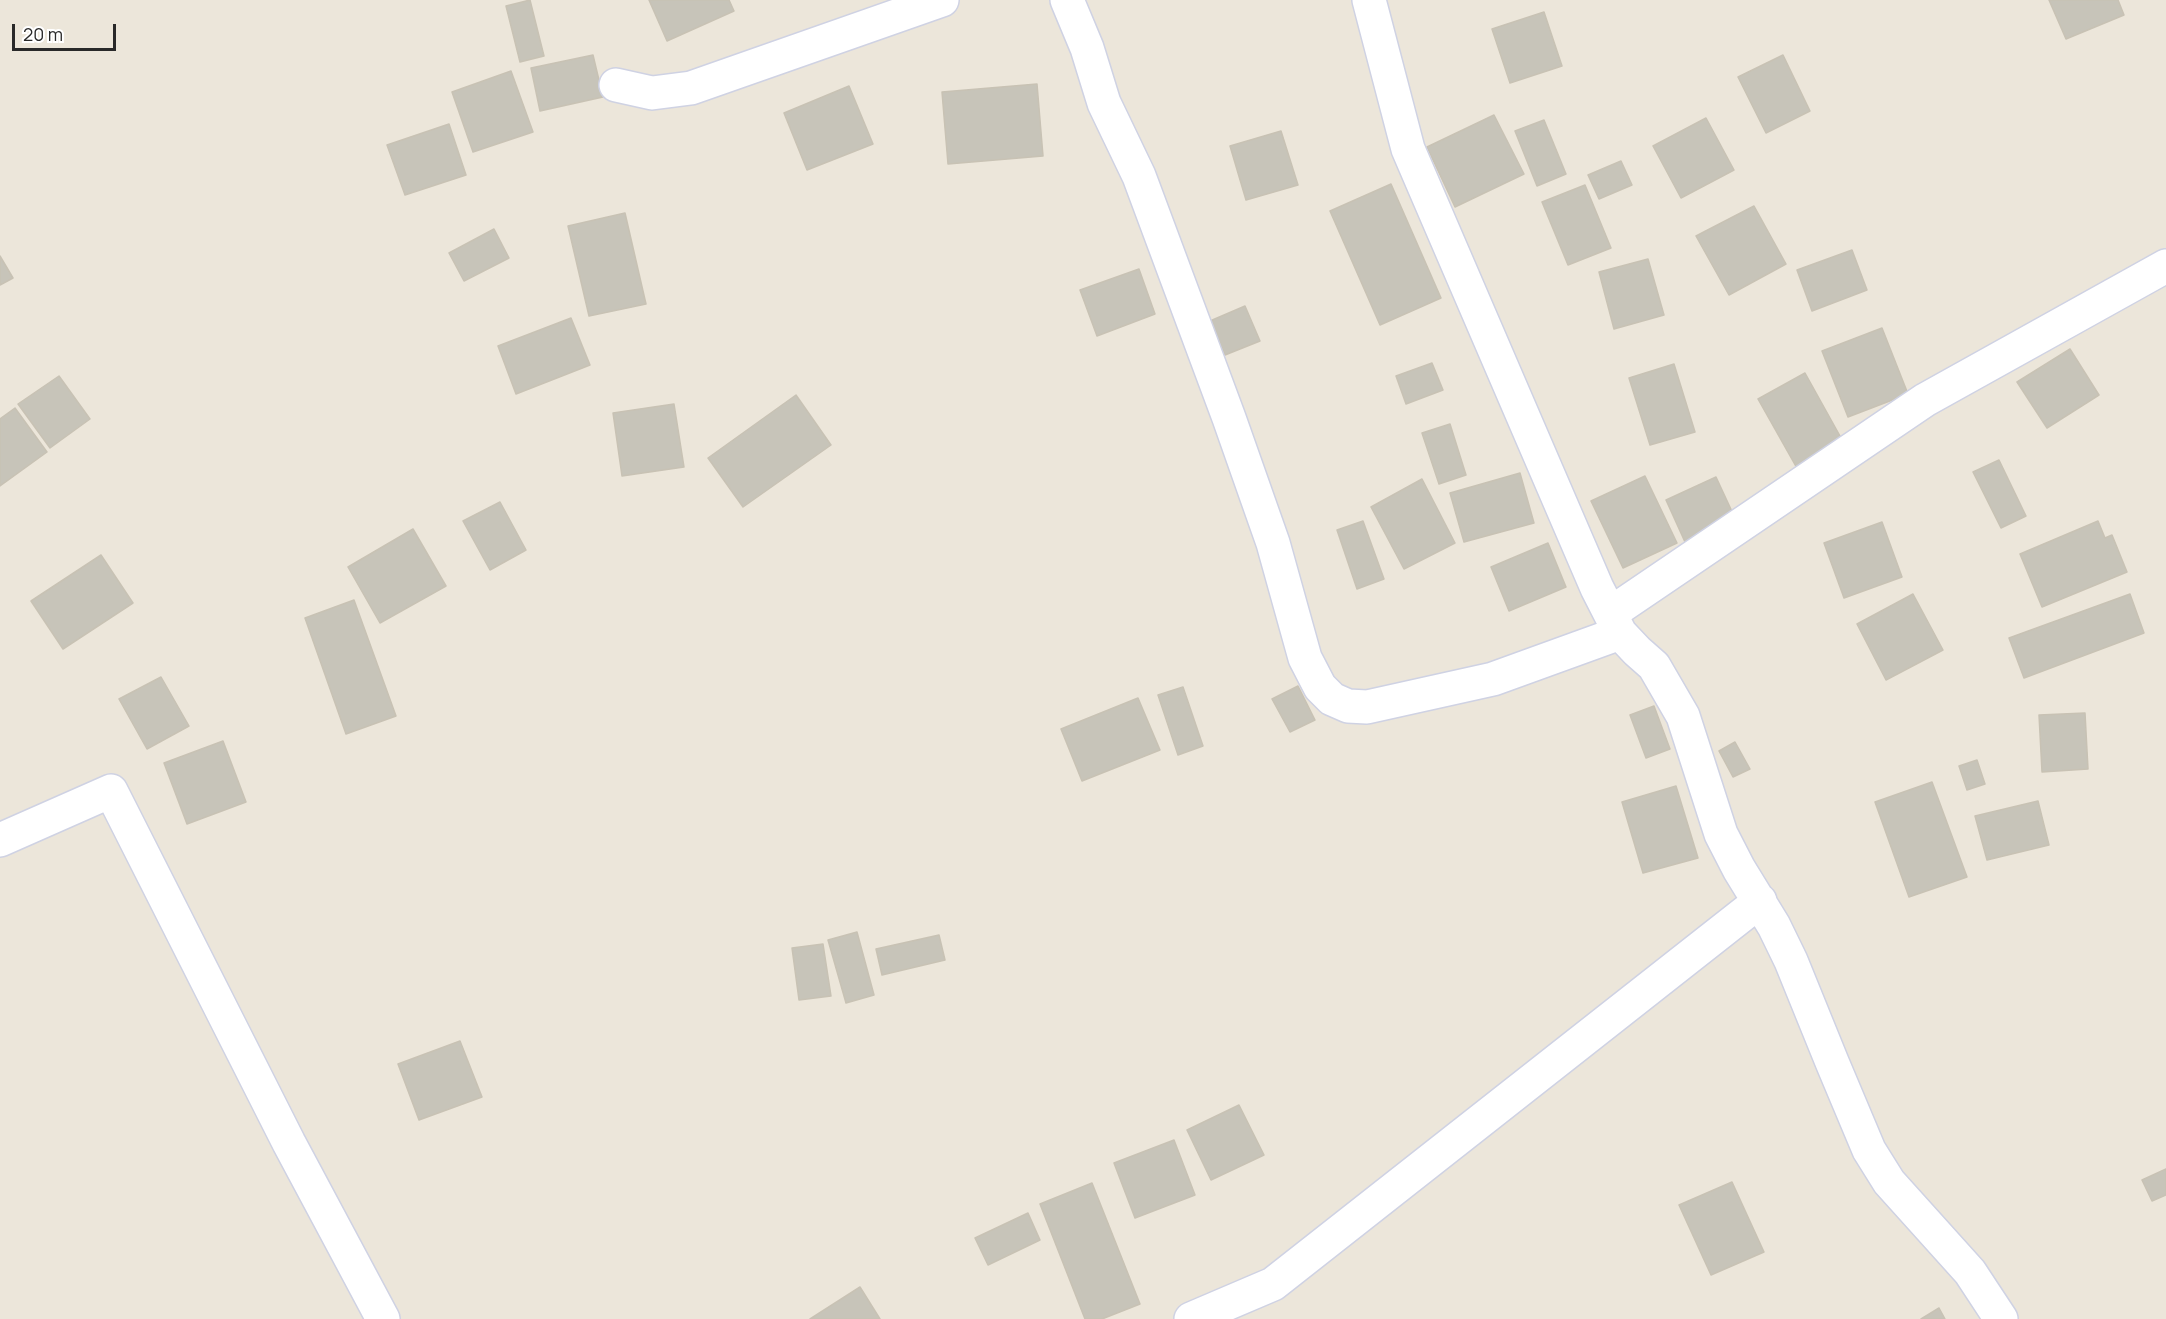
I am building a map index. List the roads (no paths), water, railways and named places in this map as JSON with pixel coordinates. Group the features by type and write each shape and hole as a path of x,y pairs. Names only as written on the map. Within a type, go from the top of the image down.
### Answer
{"street":[{"path":"616,86 652,93 691,87 942,0"},
{"path":"1067,0 1087,48 1104,103 1148,198 1274,543 1305,658 1320,687 1332,699 1348,706 1367,707 1493,679 1616,623 1925,400 2166,267"},
{"path":"1369,0 1408,149 1597,588 1616,623 1637,651 1654,666 1683,716 1721,834 1739,869 1760,901 1791,961 1869,1150 1889,1182 1970,1272 2001,1319"},
{"path":"0,840 111,791 289,1143 383,1319"},
{"path":"1191,1319 1273,1284 1760,901"}]}
